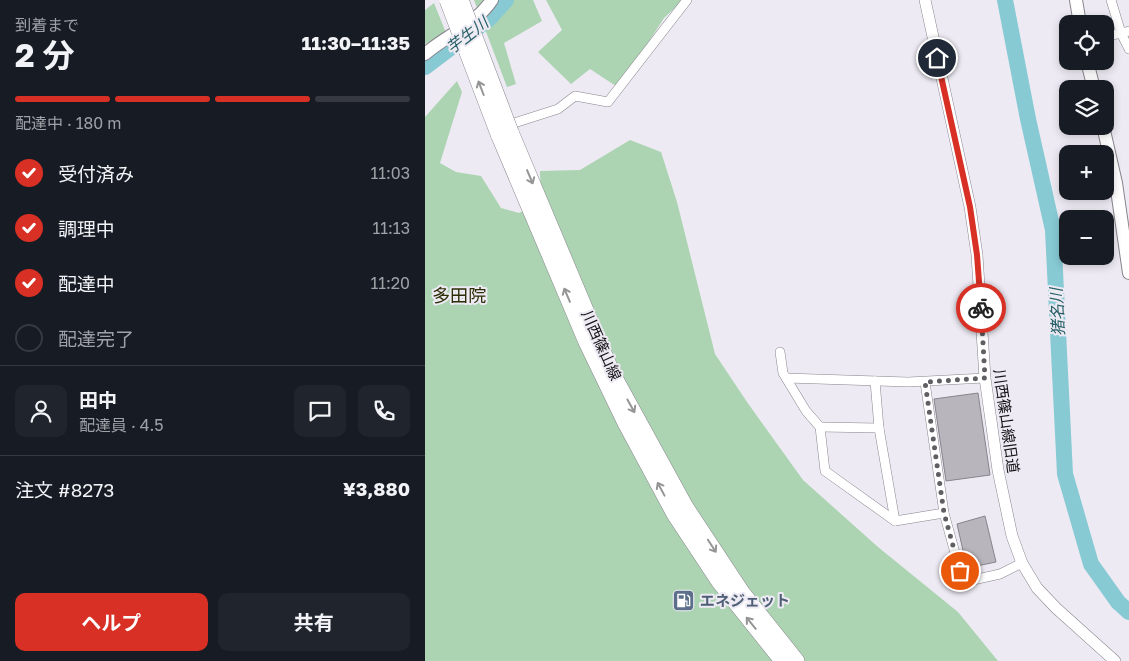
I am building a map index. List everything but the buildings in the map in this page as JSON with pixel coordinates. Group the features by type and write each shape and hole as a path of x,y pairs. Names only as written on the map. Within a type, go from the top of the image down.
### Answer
{"main road":[{"name":"川西篠山線","path":"447,0 612,372 686,507 742,592 797,661"},
{"name":"川西篠山線","path":"461,0 506,130 587,342 625,423 670,506 719,582 782,661"},
{"path":"425,54 435,45 478,17 492,0"},
{"path":"1076,0 1078,15"},
{"path":"1105,135 1116,183 1129,273"}],"street":[{"path":"506,130 558,109 575,96 608,102 687,0"},
{"name":"川西篠山線旧道","path":"925,0 970,207 977,255 985,378 998,470 1012,536 1022,563 1037,588 1056,608 1115,661"},
{"path":"1111,0 1125,32 1129,48"},
{"path":"780,352 783,373 806,411 820,427 825,471 895,521 944,513"},
{"path":"786,378 925,382 985,378"},
{"path":"875,381 879,428 895,521"},
{"path":"925,382 944,513 960,571 973,580 1000,574 1022,563"},
{"path":"820,427 879,428"}],"green space":[{"path":"474,0 533,0 542,21 504,43 516,84 507,87"},
{"path":"546,0 683,0 664,18 619,88 590,69 571,84 538,52 562,30"},
{"path":"434,3 446,33 425,44 425,10"},
{"path":"457,81 462,92 440,163 456,172 481,176 501,208 519,213 541,202 540,171 580,170 630,140 661,152 677,202 715,354 803,480 878,547 958,612 998,661 425,661 425,117"}],"waterway":[{"name":"芋生川","path":"425,67 490,18 506,0"},
{"name":"猪名川","path":"1005,0 1028,119 1053,230 1065,474 1091,564 1118,602 1129,612"}],"way so far":[{"path":"960,571 938,483 925,382 985,378 981,308"}],"place":[{"name":"エネジェット","path":"684,600"}],"district":[{"name":"多田院","path":"459,295"}],"route":[{"path":"937,58 970,207 977,255 981,308"}]}
